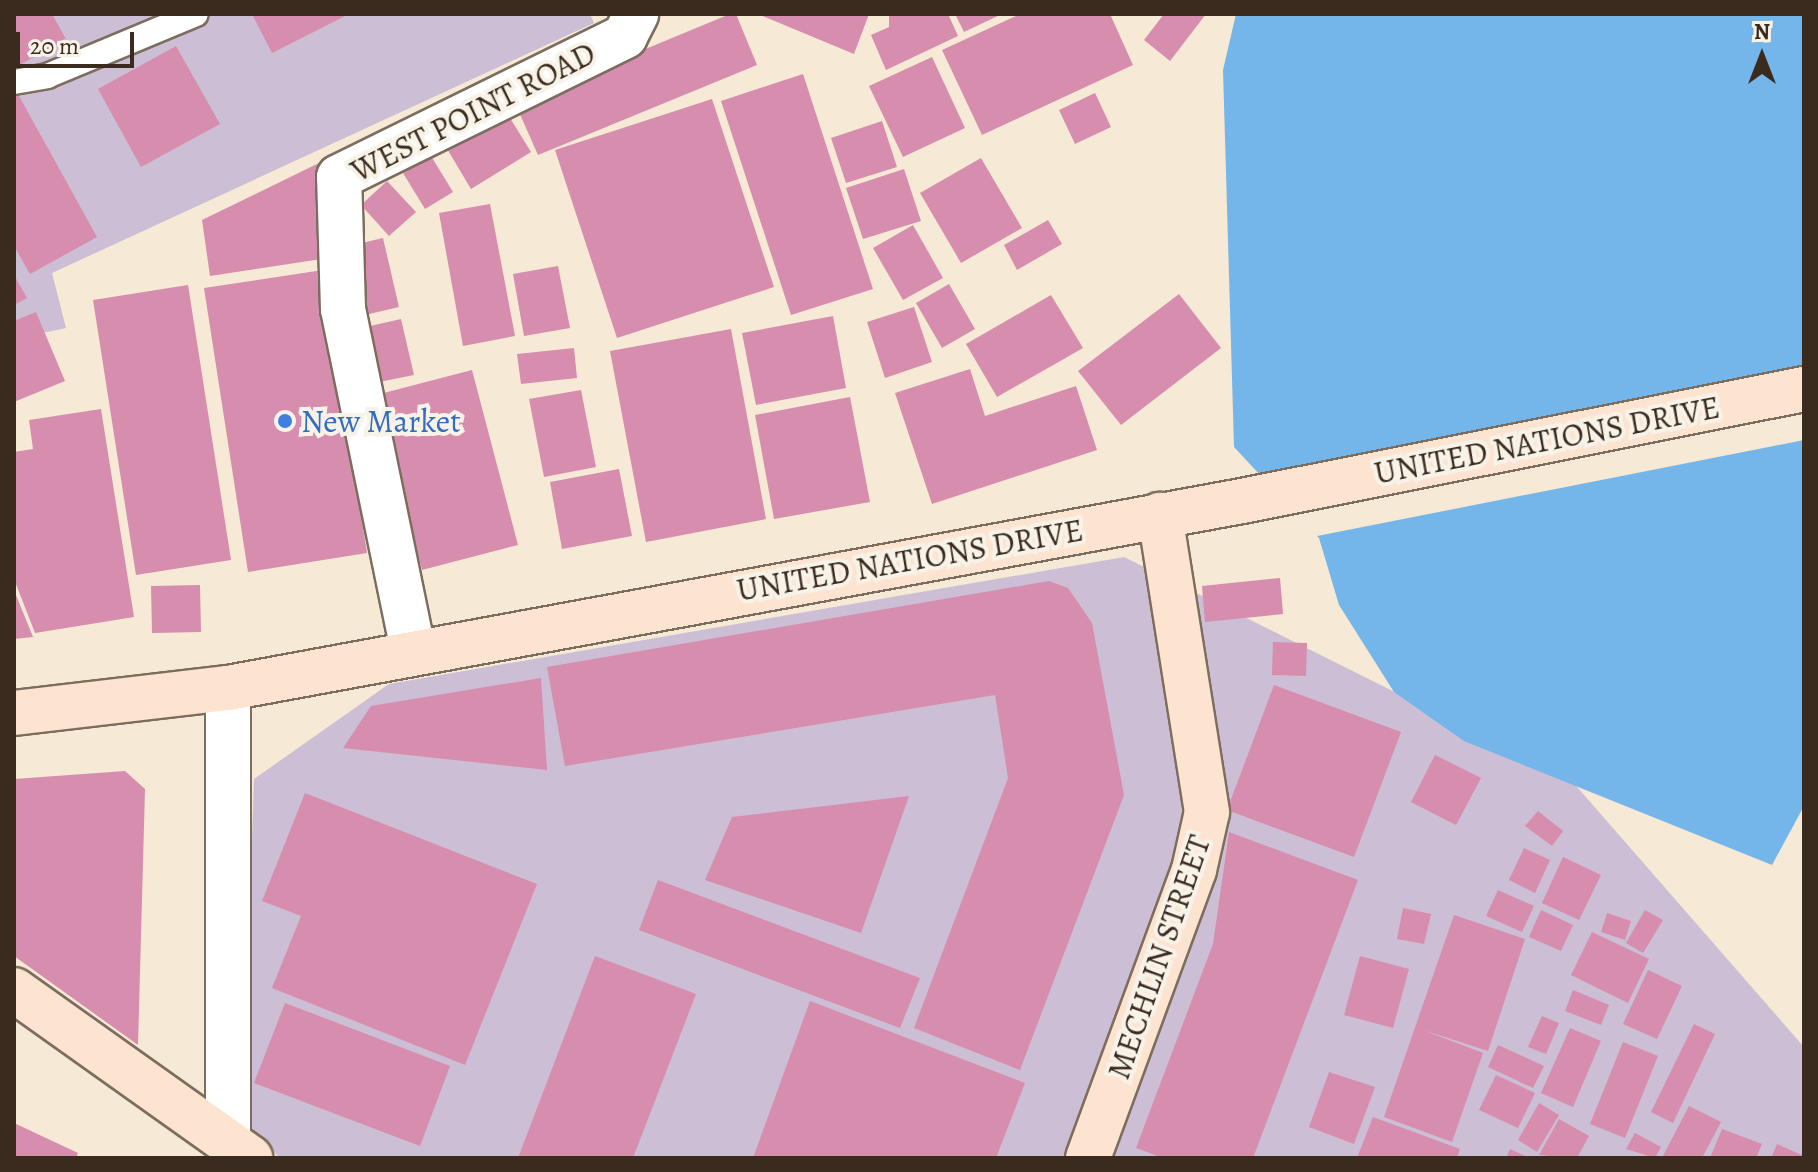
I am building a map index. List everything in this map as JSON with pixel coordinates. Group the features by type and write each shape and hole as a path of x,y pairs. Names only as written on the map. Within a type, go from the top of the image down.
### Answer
{"main road":[{"name":"UNITED NATIONS DRIVE","path":"14,713 228,688 413,650 1242,501 1804,389"},
{"name":"MECHLIN STREET","path":"1088,1158 1194,870 1207,812 1160,515"},
{"path":"14,990 239,1149"}],"street":[{"name":"WEST POINT ROAD","path":"413,650 343,309 339,177 625,36 636,14"},
{"path":"228,688 239,1149"}],"lane":[{"path":"14,82 47,76 196,14"}],"shaded area":[{"path":"14,14 590,14 594,23 52,273 66,328 14,339"},
{"path":"1124,557 1571,780 1804,1047 1804,1158 280,1158 249,1128 247,983 254,779 389,684"}],"water":[{"path":"1236,14 1804,14 1804,806 1772,865 1464,741 1394,692 1339,605 1319,538 1234,447 1223,70"}],"pier":[{"path":"1804,370 1804,440 1312,537 1275,497"}],"building":[{"path":"14,14 52,14 66,39 14,68"},
{"path":"252,14 349,14 272,53"},
{"path":"736,14 757,65 538,155 515,103"},
{"path":"758,14 869,14 854,54"},
{"path":"889,14 948,14 958,36 886,70 871,35 889,27"},
{"path":"955,14 1002,14 964,32"},
{"path":"1020,14 1110,14 1133,65 982,135 942,50"},
{"path":"1164,14 1206,14 1170,61 1144,40"},
{"path":"176,46 220,124 141,167 98,89"},
{"path":"932,57 965,128 903,157 869,86"},
{"path":"803,74 873,289 791,315 721,101"},
{"path":"14,87 97,237 30,274 14,246"},
{"path":"1095,93 1111,127 1075,144 1059,110"},
{"path":"712,99 774,287 617,338 555,150"},
{"path":"505,110 531,152 471,189 446,147"},
{"path":"882,121 897,167 846,183 831,138"},
{"path":"431,156 453,192 425,209 403,173"},
{"path":"981,158 1022,228 961,263 920,193"},
{"path":"321,162 335,257 210,276 202,220"},
{"path":"904,169 921,221 863,239 846,188"},
{"path":"387,181 416,212 389,236 361,205"},
{"path":"490,204 515,336 463,346 439,213"},
{"path":"1048,220 1062,244 1017,270 1004,245"},
{"path":"913,225 943,278 903,300 873,248"},
{"path":"383,238 399,307 361,316 345,247"},
{"path":"558,266 570,328 524,336 513,274"},
{"name":"New Market","path":"323,270 367,553 248,572 204,288"},
{"path":"14,275 27,298 14,305"},
{"path":"949,284 975,329 942,348 916,303"},
{"path":"188,285 231,560 136,575 93,300"},
{"path":"1179,294 1221,348 1121,425 1078,371"},
{"path":"1051,295 1083,348 997,397 966,344"},
{"path":"914,307 932,362 885,378 867,322"},
{"path":"36,312 65,381 14,402 14,321"},
{"path":"833,316 846,388 756,405 742,333"},
{"path":"401,319 414,375 369,384 357,329"},
{"path":"731,329 766,519 646,542 610,351"},
{"path":"574,348 577,378 521,384 517,354"},
{"path":"970,369 985,416 1076,386 1097,450 932,504 895,393"},
{"path":"472,370 518,545 422,570 376,395"},
{"path":"581,390 596,467 544,477 529,399"},
{"path":"850,397 870,502 774,519 755,415"},
{"path":"101,409 134,617 35,633 14,579 14,452 33,449 29,420"},
{"path":"619,469 632,536 562,549 550,482"},
{"path":"1280,578 1283,614 1205,622 1202,586"},
{"path":"1049,581 1068,588 1092,623 1124,795 1020,1070 914,1028 1008,778 995,695 565,766 547,667"},
{"path":"200,585 201,632 152,633 151,586"},
{"path":"14,590 33,637 14,639"},
{"path":"1273,642 1307,643 1306,676 1272,675"},
{"path":"541,678 547,770 343,748 371,706"},
{"path":"1274,685 1401,732 1354,857 1227,810"},
{"path":"1435,755 1481,778 1456,825 1411,802"},
{"path":"125,771 145,789 138,1045 14,956 14,779"},
{"path":"305,793 537,884 465,1065 272,988 301,916 262,901"},
{"path":"909,796 861,933 705,880 732,817"},
{"path":"1538,811 1563,831 1552,846 1525,826"},
{"path":"1229,832 1358,880 1253,1158 1163,1158 1136,1148 1213,944"},
{"path":"1524,848 1550,860 1535,893 1509,880"},
{"path":"1563,857 1601,875 1579,920 1542,903"},
{"path":"658,880 920,978 900,1028 639,930"},
{"path":"1498,890 1534,906 1522,932 1486,916"},
{"path":"1403,908 1431,914 1424,944 1397,939"},
{"path":"1541,910 1573,925 1561,951 1529,937"},
{"path":"1645,910 1663,920 1643,953 1626,943"},
{"path":"1607,913 1631,921 1625,940 1601,932"},
{"path":"1454,915 1525,939 1488,1051 1423,1030 1483,1053 1452,1142 1384,1117"},
{"path":"1592,932 1649,959 1628,1003 1571,975"},
{"path":"595,956 696,994 633,1158 518,1158"},
{"path":"1360,956 1409,969 1393,1028 1344,1015"},
{"path":"1648,970 1682,986 1657,1039 1623,1024"},
{"path":"1573,990 1609,1005 1601,1025 1565,1011"},
{"path":"810,1001 1025,1083 996,1158 753,1158"},
{"path":"285,1003 450,1066 420,1146 254,1083"},
{"path":"1542,1016 1559,1023 1546,1054 1528,1047"},
{"path":"1694,1024 1715,1034 1673,1123 1651,1112"},
{"path":"1570,1028 1601,1041 1573,1107 1541,1093"},
{"path":"1623,1042 1658,1056 1625,1138 1590,1124"},
{"path":"1498,1045 1544,1066 1533,1088 1488,1067"},
{"path":"1329,1072 1375,1087 1354,1144 1309,1127"},
{"path":"1496,1075 1535,1093 1518,1128 1479,1110"},
{"path":"1539,1103 1559,1115 1537,1152 1518,1140"},
{"path":"1689,1106 1721,1122 1702,1158 1667,1158 1663,1156"},
{"path":"1373,1117 1460,1149 1457,1158 1357,1158"},
{"path":"1559,1119 1589,1136 1577,1158 1539,1155"},
{"path":"14,1123 78,1153 76,1158 14,1158"},
{"path":"1722,1129 1762,1144 1756,1158 1710,1158"},
{"path":"1635,1133 1661,1147 1655,1158 1626,1149"},
{"path":"1777,1144 1804,1156 1804,1158 1771,1158"},
{"path":"1510,1149 1529,1158 1506,1158"}],"place":[{"name":"New Market","path":"285,421"}]}
